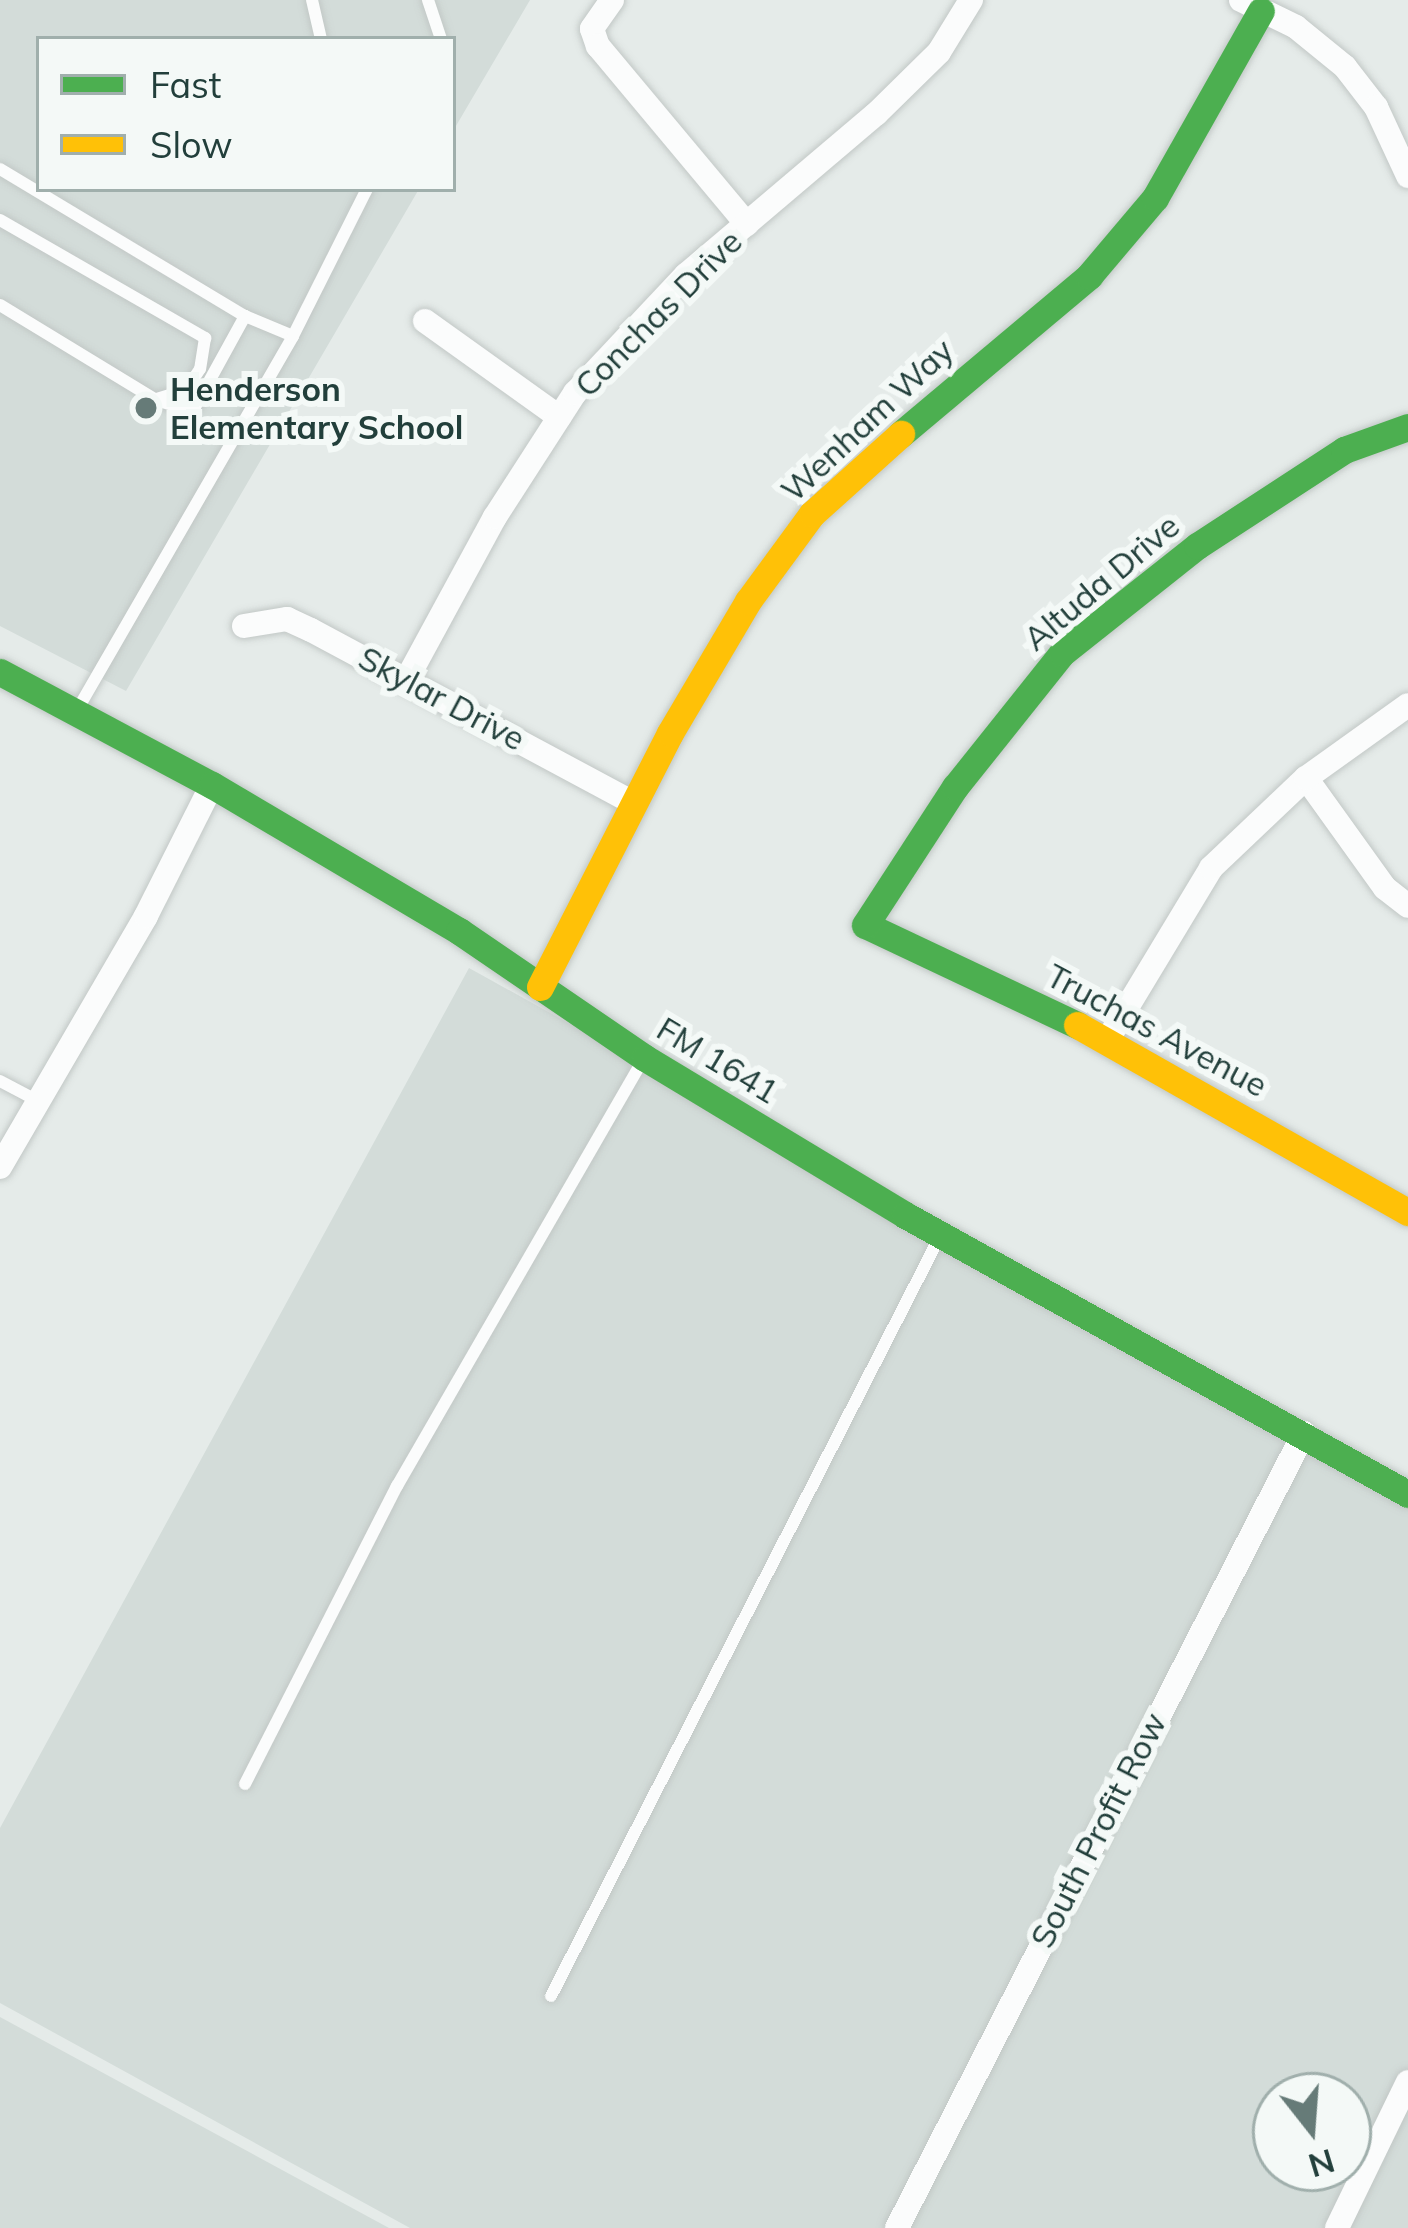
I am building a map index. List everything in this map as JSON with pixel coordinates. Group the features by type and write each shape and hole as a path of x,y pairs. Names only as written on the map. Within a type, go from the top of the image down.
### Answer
{"street":[{"path":"612,0 592,29 598,46 747,224"},
{"name":"Conchas Drive","path":"408,677 495,517 575,393 686,275 876,114 939,52 971,0"},
{"path":"1251,6 1296,27 1345,68 1376,107 1408,176"},
{"name":"Wenham Way","path":"540,987 634,803 748,602 812,514 950,388 1089,276 1155,198 1251,6"},
{"path":"425,320 560,417"},
{"name":"Altuda Drive","path":"865,925 955,787 1062,653 1215,534 1344,450 1408,428"},
{"name":"Skylar Drive","path":"244,626 287,619 408,677 634,803"},
{"name":"FM 1641","path":"0,672 212,785 459,931 644,1058 940,1234 1408,1494"},
{"path":"1108,1039 1211,868 1306,778 1408,705"},
{"path":"1306,778 1385,888 1408,906"},
{"path":"0,1167 146,916 212,785"},
{"name":"Truchas Avenue","path":"865,925 1108,1039 1408,1212"},
{"name":"South Profit Row","path":"897,2228 1304,1433"},
{"path":"1337,2228 1408,2082"}],"lane":[{"path":"312,0 320,36"},
{"path":"428,0 440,36"},
{"path":"0,169 36,191"},
{"path":"38,192 244,316 292,336"},
{"path":"75,713 292,336 365,192"},
{"path":"0,220 205,338 200,369 186,390 156,400"},
{"path":"0,305 156,400 195,407 244,316"},
{"path":"245,1784 397,1486 644,1058"},
{"path":"0,1081 38,1101"},
{"path":"551,1996 940,1234"}],"shaded area":[{"name":"Henderson Elementary School","path":"0,0 530,0 456,126 456,36 36,36 36,192 417,192 126,691 0,626"},
{"path":"469,968 1408,1488 1408,2228 410,2228 0,2003 0,1828"},
{"path":"0,2017 389,2228 0,2228"}],"traffic: fast":[{"path":"901,434 1089,276 1155,198 1261,11"},
{"path":"1077,1025 865,925 955,787 1062,653 1197,546 1344,450 1408,427"},
{"path":"0,672 212,785 459,931 645,1058 905,1215 1408,1494"}],"traffic: slow":[{"path":"540,987 670,733 748,601 812,514 901,434"},
{"path":"1077,1025 1408,1212"}],"place":[{"name":"Henderson Elementary School","path":"146,408"}]}
